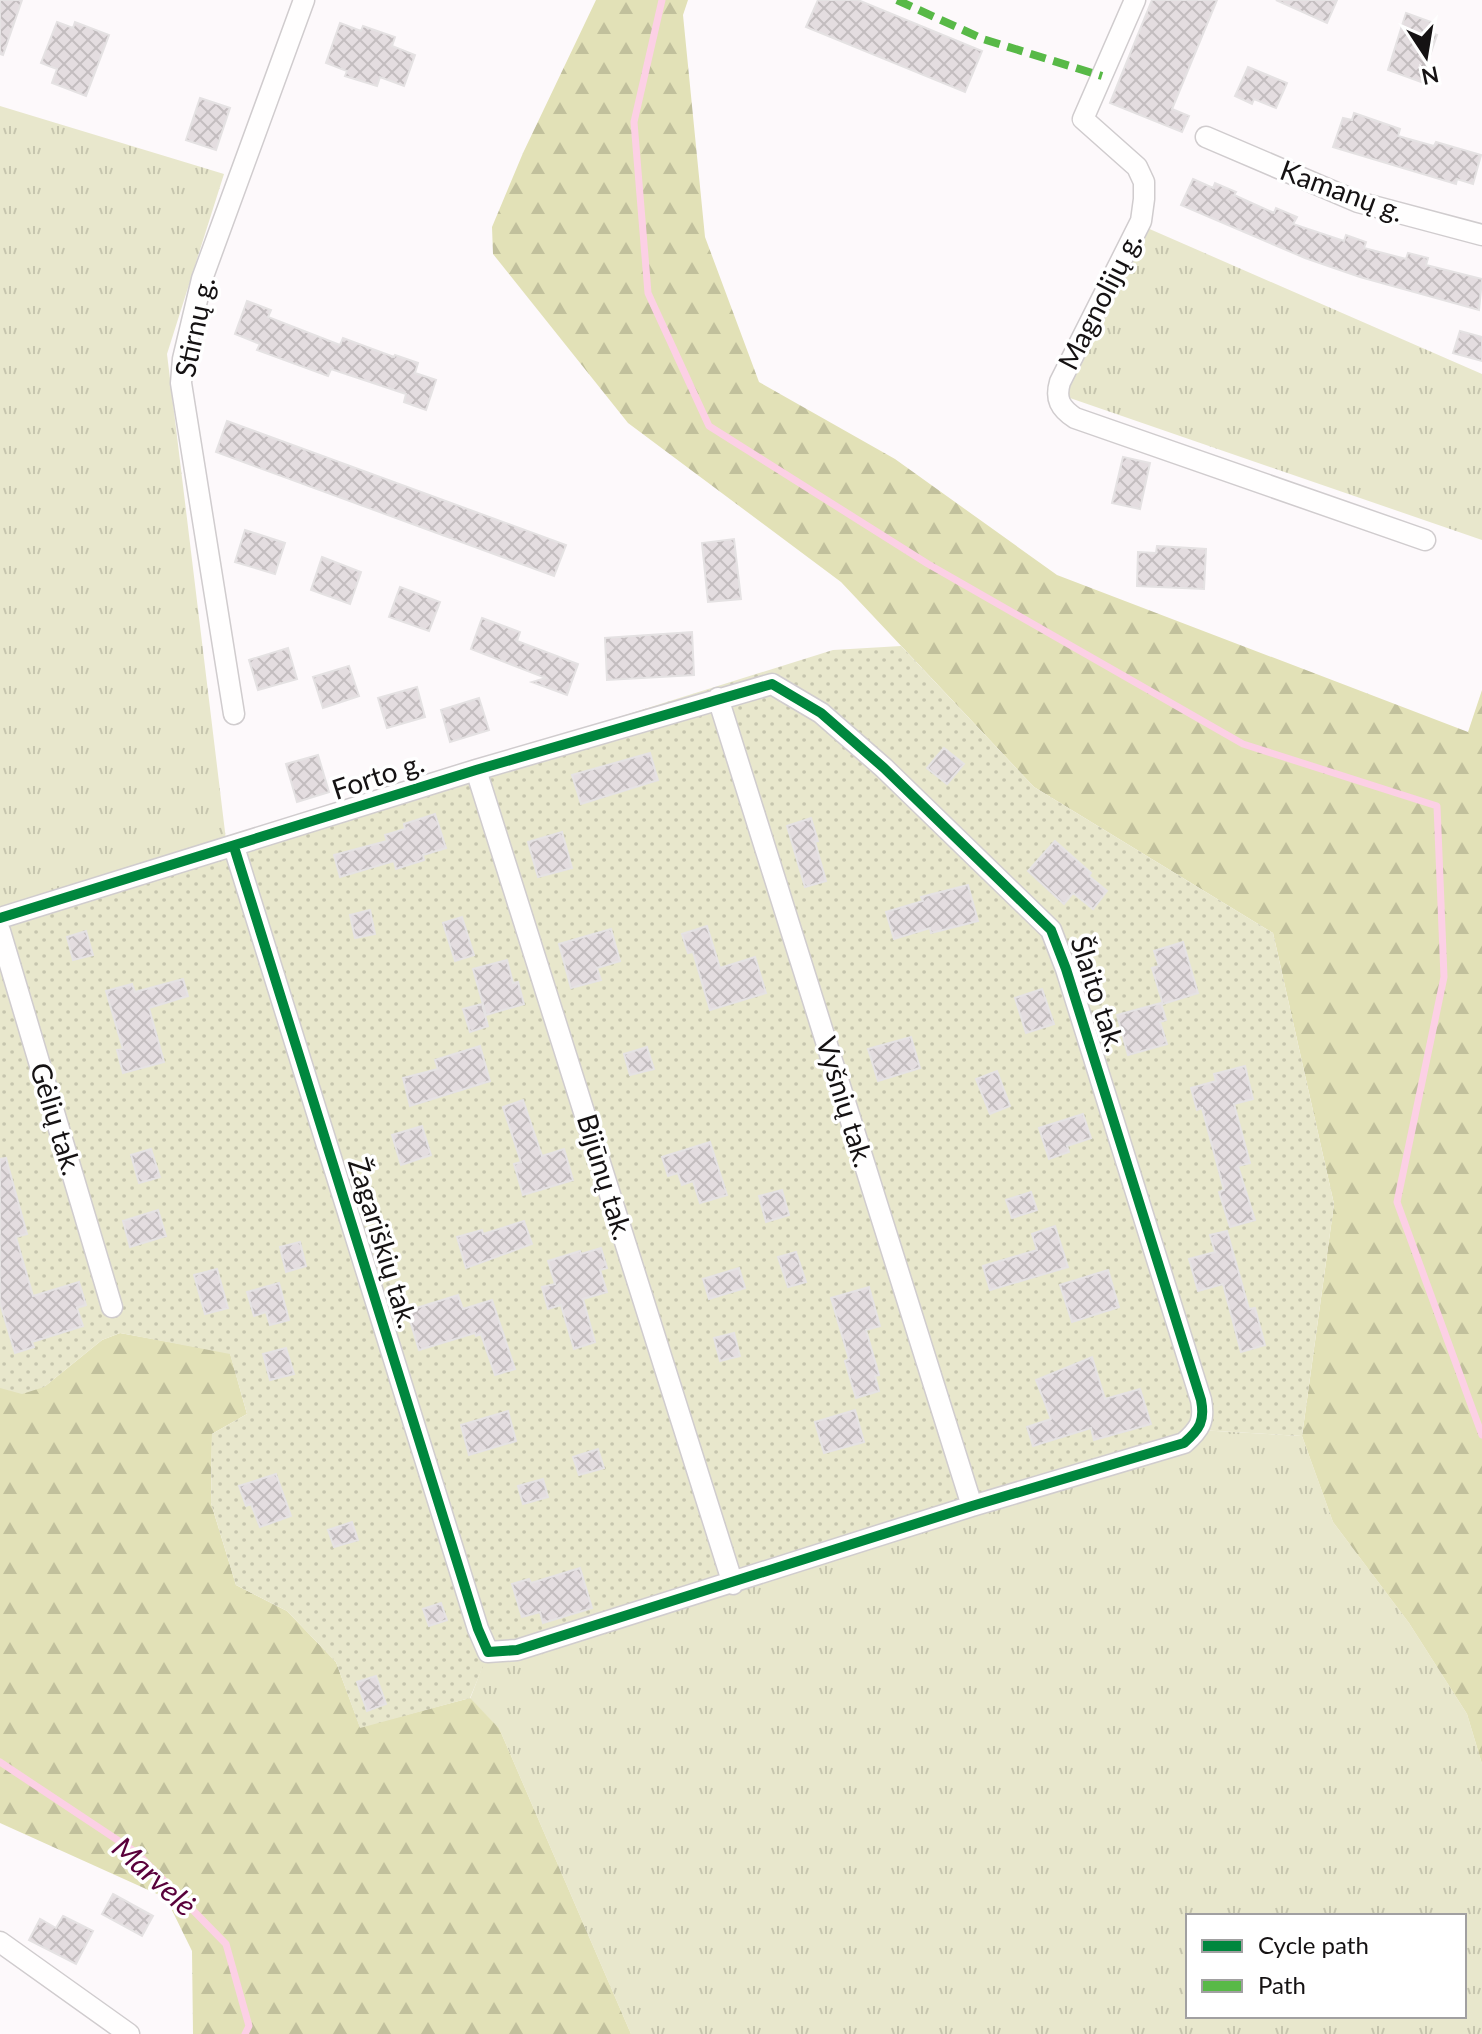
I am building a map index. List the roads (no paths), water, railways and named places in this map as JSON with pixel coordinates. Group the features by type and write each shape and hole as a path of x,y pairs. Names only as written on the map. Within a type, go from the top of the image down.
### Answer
{"street":[{"name":"Stirnų g.","path":"234,714 181,383 183,359 202,279 304,0"},
{"name":"Magnolijų g.","path":"1135,0 1083,119 1137,167 1144,182 1141,221 1060,382 1058,399 1063,410 1075,418 1425,540"},
{"name":"Kamanų g.","path":"1206,137 1358,202 1482,235"},
{"name":"Forto g.","path":"0,918 476,770 772,684"},
{"name":"Šlaito tak.","path":"772,684 821,713 884,768 1051,930 1066,969 1201,1400 1204,1415 1199,1430 1184,1443 972,1506"},
{"name":"Vyšnių tak.","path":"718,698 972,1506"},
{"name":"Bijūnų tak.","path":"476,770 733,1584"},
{"name":"Žagariškių tak.","path":"234,847 468,1598 488,1652 517,1650 733,1584"},
{"name":"Gėlių tak.","path":"0,931 112,1307"},
{"path":"733,1584 972,1506"},
{"path":"0,1942 129,2034"}],"waterway":[{"path":"662,0 634,122 648,293 709,426 928,564 1243,744 1437,806 1444,977 1397,1202 1482,1435"},
{"name":"Marvelė","path":"0,1762 137,1853 226,1944 249,2026 245,2034"}]}
